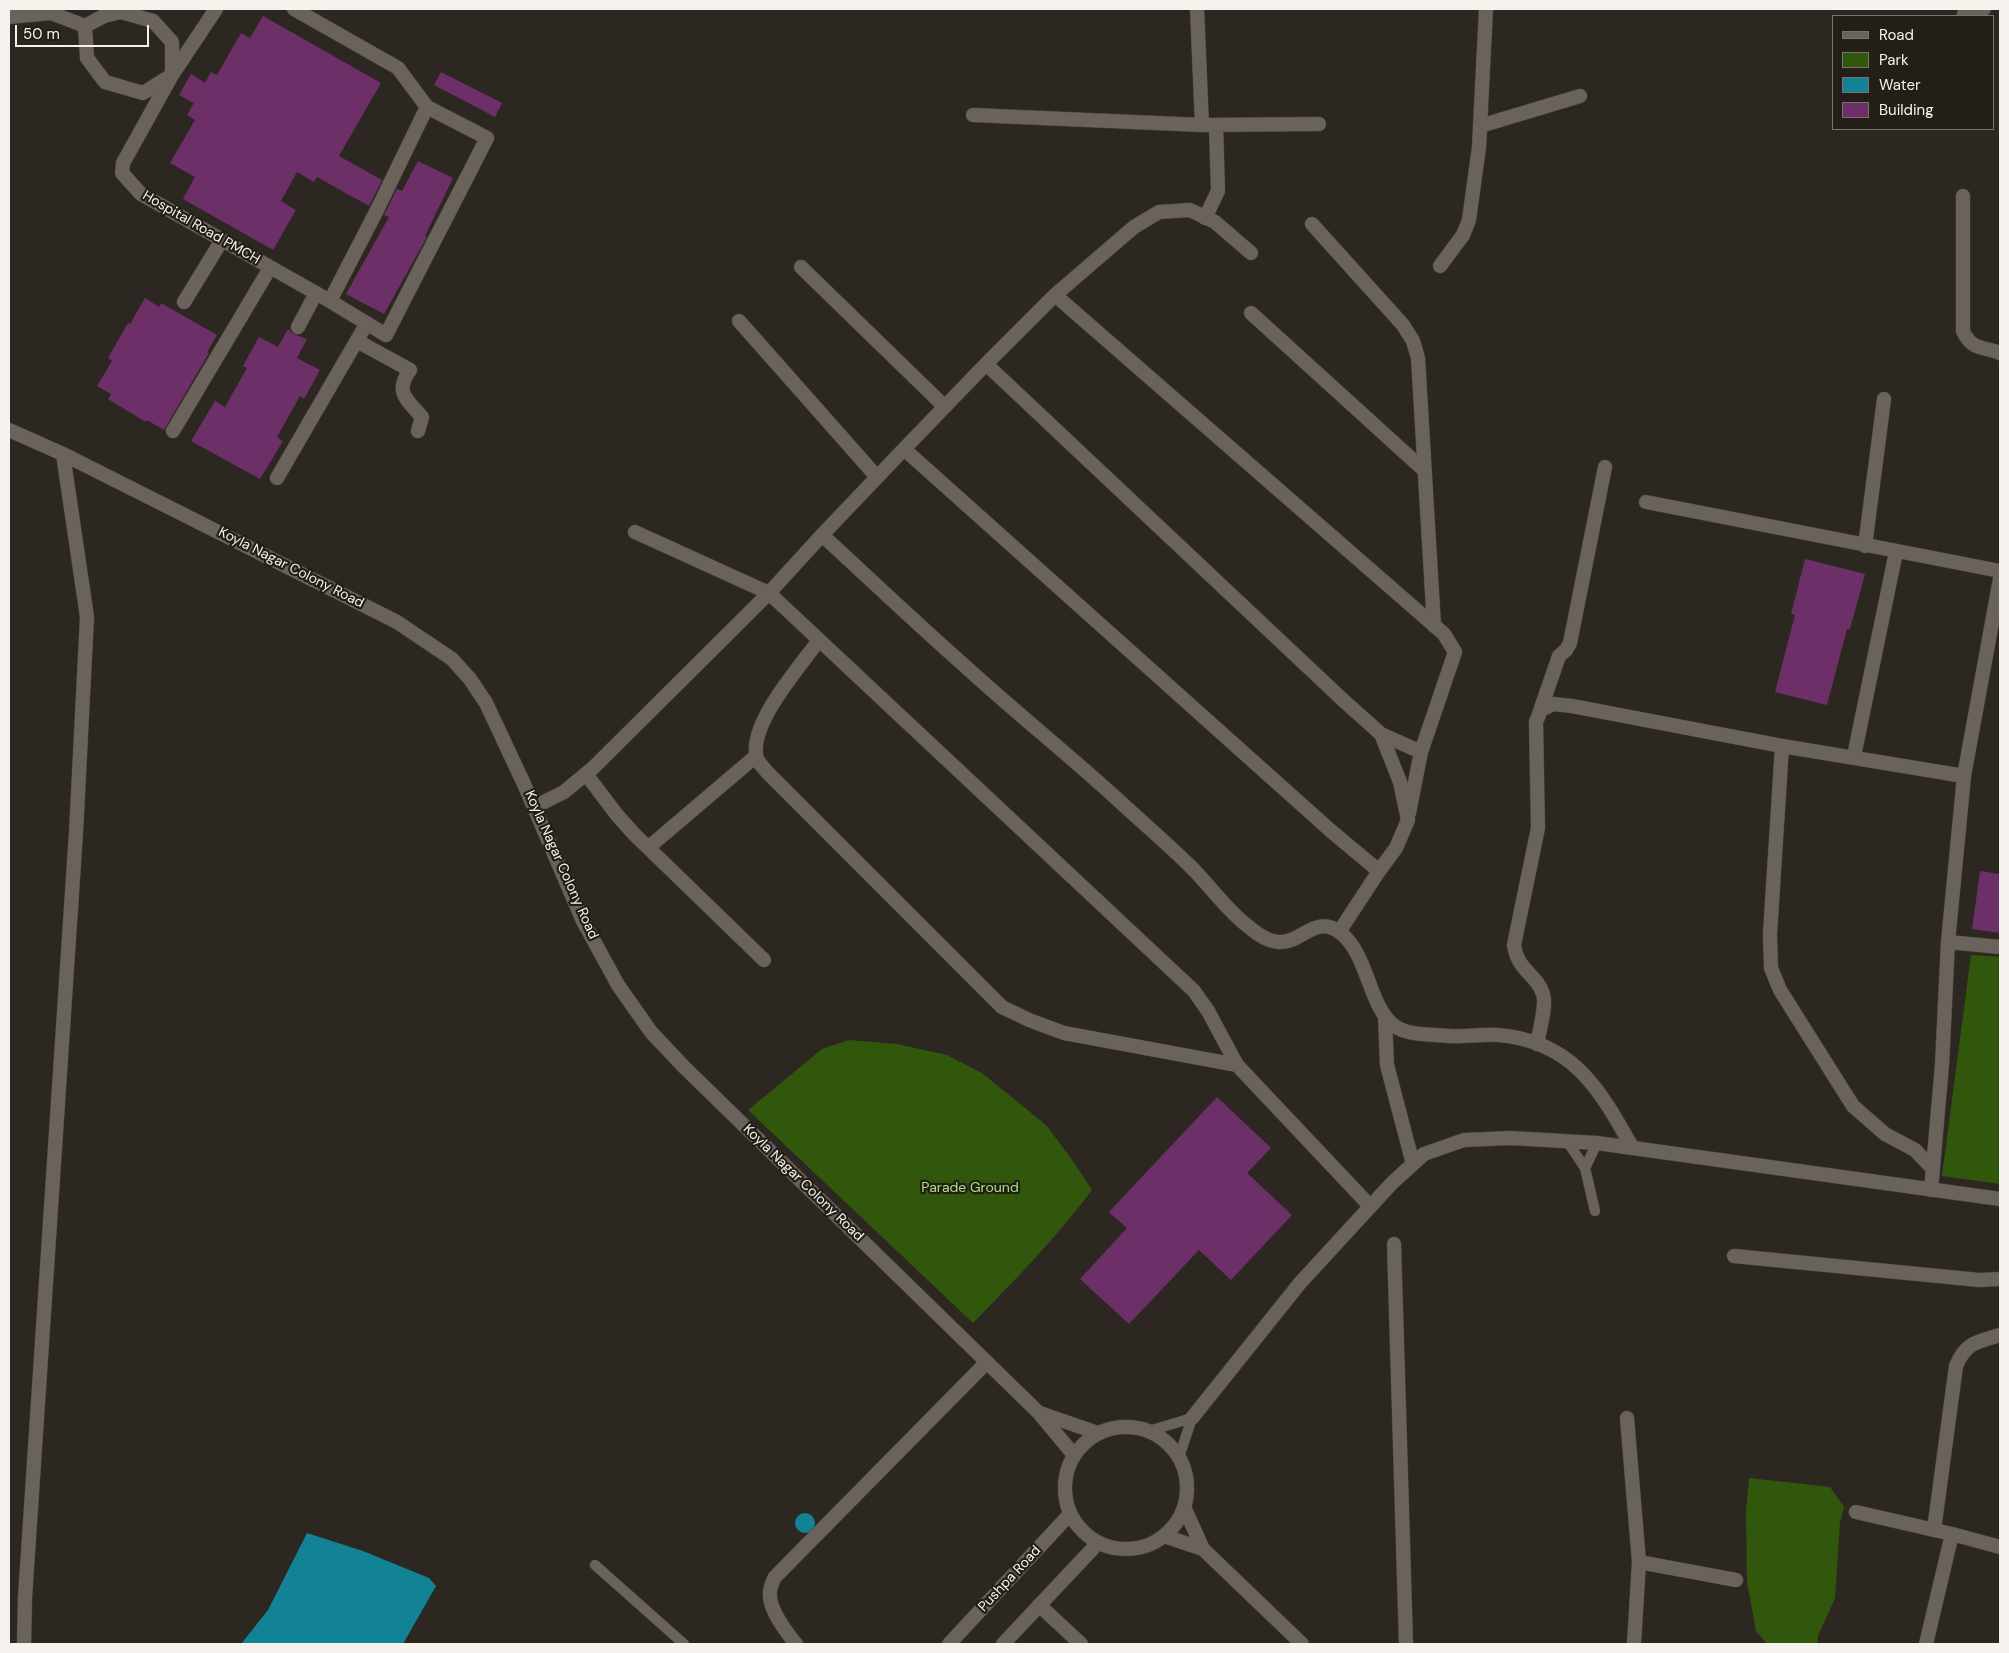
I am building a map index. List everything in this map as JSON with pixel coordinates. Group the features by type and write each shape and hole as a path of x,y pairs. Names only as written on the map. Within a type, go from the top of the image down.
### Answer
{"street":[{"name":"Hospital Road PMCH","path":"216,9 172,75 123,163 122,173 141,194 330,301 386,335 487,138 427,107 398,68 294,9"},
{"path":"1197,9 1218,191 1206,218"},
{"path":"1440,266 1463,235 1469,220 1479,147 1486,9"},
{"path":"1964,14 1984,9"},
{"path":"9,17 51,13 85,26 104,16 121,12 153,21 172,42 172,75"},
{"name":"Hospital Road PMCH","path":"85,26 88,58 105,82 143,93 172,75"},
{"path":"1480,126 1580,96"},
{"path":"330,301 427,107"},
{"path":"973,115 1209,125 1319,124"},
{"path":"1963,196 1963,331 1967,339 1974,346 2000,353"},
{"path":"534,806 564,792 586,774 654,710 769,593 944,406 1055,295 1134,227 1159,212 1190,210 1215,222 1251,253"},
{"path":"1312,224 1403,325 1413,341 1418,358 1434,626"},
{"path":"184,302 222,240"},
{"path":"802,267 944,406"},
{"path":"173,431 270,268"},
{"path":"298,326 316,293"},
{"path":"1055,295 1444,634 1455,652 1421,752 1408,820 1396,848 1339,932"},
{"path":"1250,313 1425,471"},
{"path":"740,321 877,477"},
{"path":"277,478 367,323"},
{"path":"357,341 410,370 401,388 405,398 422,417 418,431"},
{"path":"986,364 1344,701 1382,734 1421,752"},
{"path":"1865,546 1884,399"},
{"name":"Koyla Nagar Colony Road","path":"9,430 63,454 397,622 452,658 486,702 584,921 618,985 651,1032 683,1066 1039,1413 1074,1456"},
{"path":"904,449 1323,824 1380,871"},
{"path":"24,1644 25,1598 76,833 86,617 63,454"},
{"path":"1537,1044 1544,996 1540,987 1516,958 1514,945 1538,828 1536,722 1559,656 1566,650 1570,642 1605,467"},
{"path":"1646,502 2000,571"},
{"path":"635,532 769,593 1194,991 1208,1011 1237,1065 1370,1206"},
{"path":"822,535 965,667 1179,856 1246,926 1264,938 1278,942 1290,940 1307,930 1319,926 1331,927 1339,932 1359,957 1385,1016 1396,1027 1409,1032 1453,1036 1496,1035 1522,1039 1567,1058 1584,1074 1607,1105 1632,1147"},
{"path":"1854,756 1896,552"},
{"path":"1932,1190 1932,1168 1942,1065 1948,942 1964,776 2000,579"},
{"path":"819,640 766,714 756,736 756,756 768,773 1002,1007 1029,1020 1064,1033 1237,1065"},
{"path":"1536,722 1541,710 1552,704 1572,706 1782,746 1854,756 1964,776"},
{"path":"1382,734 1400,782 1408,820"},
{"path":"1782,746 1770,934 1771,968 1780,990 1853,1106 1886,1134 1915,1150 1932,1168"},
{"path":"649,847 756,756"},
{"path":"586,774 617,815 764,960"},
{"path":"1948,942 2000,947"},
{"path":"1385,1016 1387,1065 1413,1164"},
{"path":"1192,1418 1300,1283 1370,1206 1424,1154 1464,1140 1511,1138 1596,1143 2000,1199"},
{"path":"1394,1244 1406,1644"},
{"path":"1734,1256 1979,1280 2000,1280"},
{"path":"1934,1530 1956,1366 1962,1352 1974,1343 2000,1335"},
{"path":"796,1644 787,1633 774,1610 770,1592 775,1577 987,1362"},
{"path":"1039,1413 1098,1433"},
{"path":"1627,1418 1639,1562 1634,1644"},
{"path":"1132,1427 1149,1431 1166,1442 1178,1457 1185,1473 1186,1481 1187,1490 1184,1507 1176,1523 1164,1536 1149,1545 1132,1549 1114,1548 1098,1543 1081,1531 1070,1514 1064,1495 1066,1474 1074,1456 1084,1443 1098,1433 1115,1428 1132,1427"},
{"path":"1184,1507 1203,1549 1302,1644"},
{"path":"1856,1512 1952,1534 2000,1548"},
{"name":"Pushpa Road","path":"949,1644 1070,1514"},
{"path":"1926,1644 1952,1534"},
{"path":"1164,1536 1203,1549"},
{"path":"1003,1644 1098,1543"},
{"path":"1639,1562 1736,1580"},
{"path":"1039,1605 1081,1644"}],"lane":[{"path":"1567,1142 1585,1168 1595,1211"},
{"path":"1585,1168 1596,1143"},
{"path":"1149,1431 1192,1418"},
{"path":"1178,1457 1192,1418"},
{"path":"595,1565 684,1644"}],"green space":[{"path":"1971,955 2000,957 2000,1184 1942,1176"},
{"name":"Parade Ground","path":"849,1040 897,1044 947,1055 982,1073 1046,1125 1092,1190 1050,1242 973,1323 748,1110 822,1049"},
{"path":"1749,1478 1830,1487 1844,1507 1840,1522 1835,1598 1818,1636 1818,1644 1767,1644 1756,1631 1747,1582 1746,1512"}],"water":[{"path":"805,1513 812,1516 815,1523 812,1530 805,1533 798,1530 795,1523 798,1516"},
{"path":"307,1533 363,1551 429,1578 436,1586 403,1644 241,1644 268,1610"}],"building":[{"path":"263,16 381,83 339,156 382,180 369,206 317,177 314,182 297,172 281,201 296,210 273,250 183,199 195,177 170,163 195,120 187,115 194,103 179,95 191,74 205,83 211,72 217,75 241,33 250,38"},
{"path":"441,72 502,103 495,117 434,85"},
{"path":"418,161 453,178 425,236 427,237 384,314 346,294 389,217 384,215 397,189 402,191"},
{"path":"145,298 159,307 161,303 217,335 207,352 209,353 164,430 147,420 146,422 108,399 111,394 97,386 112,361 108,358"},
{"path":"288,329 294,334 307,339 297,358 320,370 304,399 300,396 277,437 283,441 260,479 191,441 215,401 225,407 247,368 243,366 259,337 278,347"},
{"path":"1805,559 1865,574 1850,629 1847,629 1827,705 1775,692 1795,615 1791,614"},
{"path":"1980,871 2000,874 2000,933 1972,929"},
{"path":"1217,1097 1271,1148 1247,1173 1292,1215 1231,1280 1199,1250 1129,1324 1080,1279 1127,1228 1109,1212"}]}
